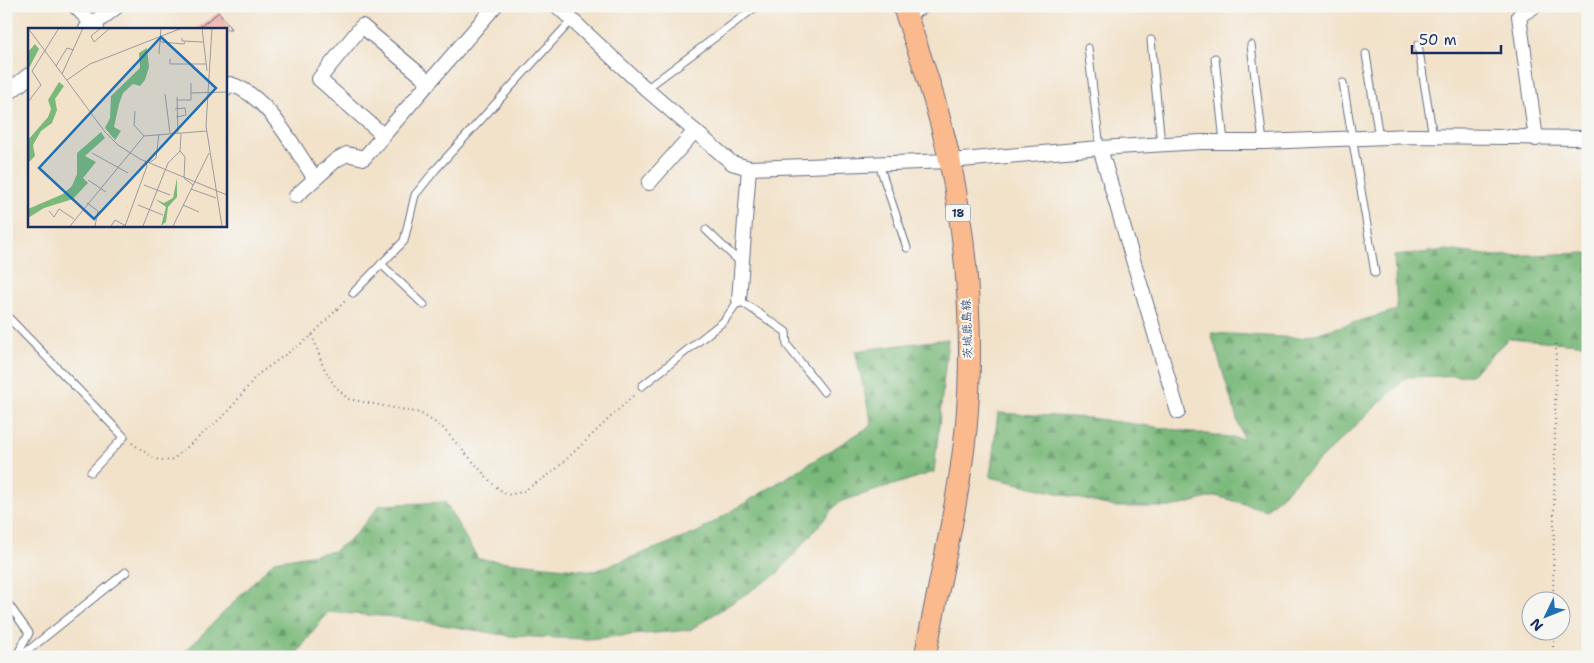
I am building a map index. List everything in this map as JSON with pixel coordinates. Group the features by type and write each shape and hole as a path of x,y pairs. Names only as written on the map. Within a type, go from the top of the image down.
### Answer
{"main road":[{"name":"茨城鹿島線","path":"905,12 923,63 950,161 963,242 966,290 968,384 966,427 958,484 925,657"}],"street":[{"path":"75,6 93,27 116,6"},
{"path":"296,196 336,160 347,154 364,158 495,6"},
{"path":"557,6 646,89 732,163 749,168 950,161 1161,144 1433,137 1588,138"},
{"path":"1535,6 1519,16 1536,138"},
{"path":"384,136 319,79 362,26 429,82"},
{"path":"6,94 28,77"},
{"path":"226,88 230,84 242,87 272,114 315,179"},
{"path":"650,183 695,131"},
{"path":"1100,148 1178,412"},
{"path":"739,300 749,168"}],"lane":[{"path":"646,89 757,6"},
{"path":"905,12 930,6"},
{"path":"353,293 404,241 415,195 436,168 571,21"},
{"path":"1151,40 1161,144"},
{"path":"1251,45 1263,142"},
{"path":"1418,45 1433,137"},
{"path":"1088,48 1100,148"},
{"path":"1366,54 1378,138"},
{"path":"1215,58 1224,142"},
{"path":"1343,83 1375,272"},
{"path":"879,164 907,248"},
{"path":"706,230 742,264"},
{"path":"381,264 424,305"},
{"path":"642,386 724,321 739,300 786,332 787,345 824,392"},
{"path":"6,316 124,437 91,472"},
{"path":"18,657 126,572"},
{"path":"6,601 29,633 18,657"}],"path":[{"path":"124,437 155,459 171,461 228,412 257,375 312,335 353,293"},
{"path":"312,335 323,366 334,385 348,399 420,413 442,427 492,484 507,495 522,492 553,472 642,386"},
{"path":"1554,590 1556,340"},
{"path":"1553,640 1553,657"}],"green space":[{"path":"1447,250 1494,256 1588,253 1588,345 1509,338 1471,375 1407,377 1266,510 1216,496 1174,507 1115,507 990,477 998,413 1090,418 1243,439 1211,333 1301,338 1397,310 1394,256"},
{"path":"948,339 934,472 839,502 778,573 690,630 587,639 510,636 394,617 328,612 294,657 180,657 274,561 334,551 353,537 380,505 445,502 478,559 595,571 696,533 872,425 855,351"}],"building":[{"path":"219,12 231,29 226,28 198,28"}]}
